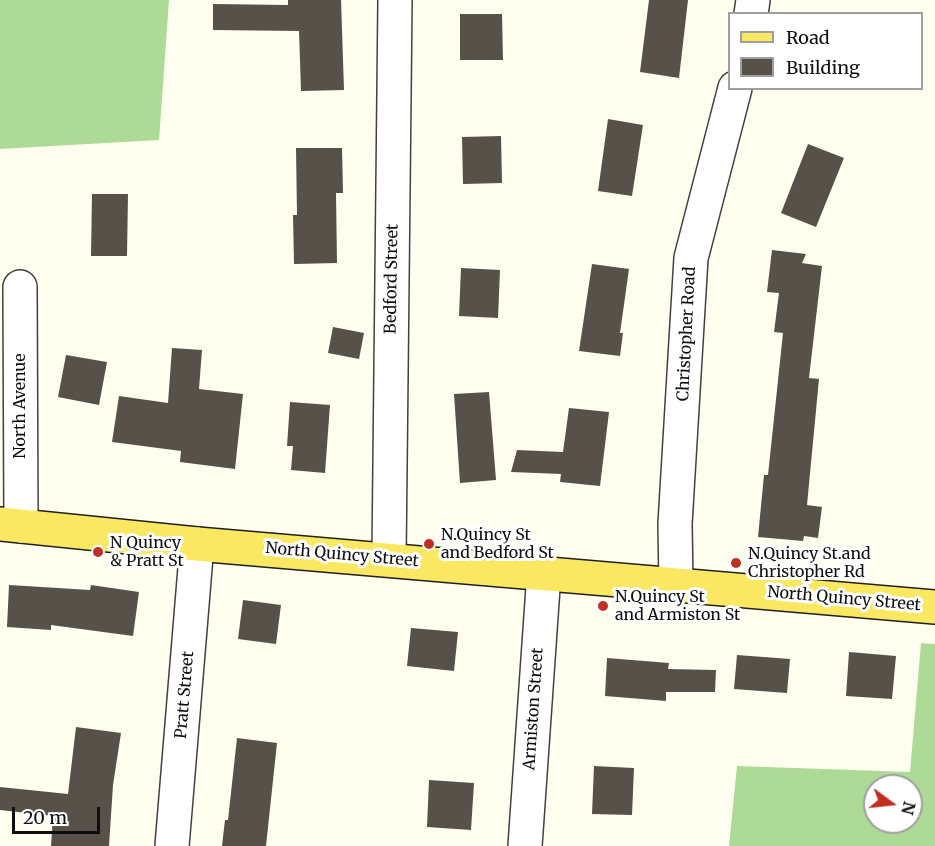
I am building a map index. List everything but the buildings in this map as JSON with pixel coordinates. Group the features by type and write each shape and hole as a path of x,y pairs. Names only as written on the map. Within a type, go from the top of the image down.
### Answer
{"main road":[{"name":"North Quincy Street","path":"10,525 935,607"}],"street":[{"name":"Bedford Street","path":"389,558 395,0"},
{"name":"Christopher Road","path":"676,585 675,524 692,258 734,90"},
{"name":"North Avenue","path":"10,525 20,287"},
{"name":"Pratt Street","path":"172,846 197,543"},
{"name":"Armiston Street","path":"525,846 544,573"}],"green space":[{"path":"0,0 169,0 159,140 0,149"},
{"path":"921,643 935,644 935,846 729,846 737,766 910,772"}],"place":[{"name":"N.Quincy St and Bedford St","path":"429,544"},
{"name":"N Quincy & Pratt St","path":"98,552"},
{"name":"N.Quincy St.and Christopher Rd","path":"736,563"},
{"name":"N.Quincy St and Armiston St","path":"603,606"}]}
